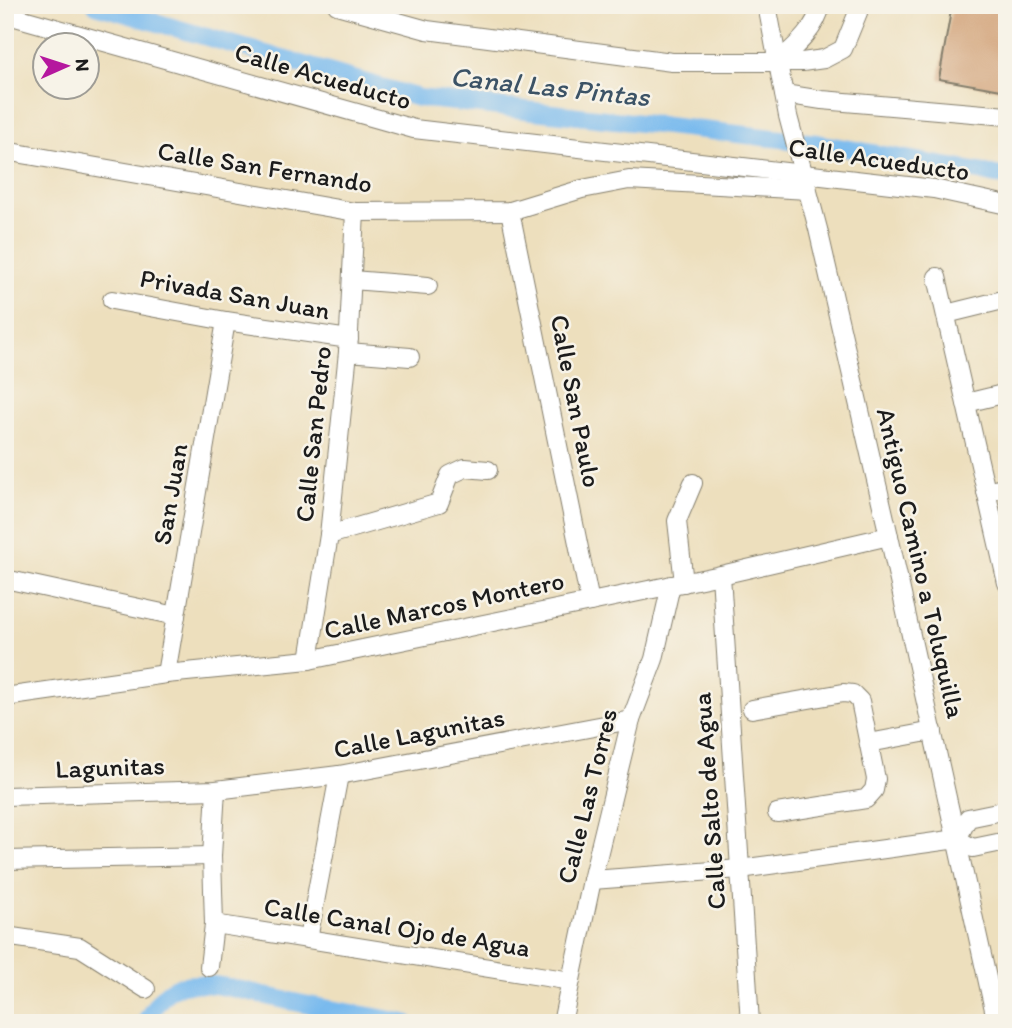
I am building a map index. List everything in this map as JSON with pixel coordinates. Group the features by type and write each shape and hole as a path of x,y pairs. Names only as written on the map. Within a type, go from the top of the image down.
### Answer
{"street":[{"path":"337,5 427,30 671,62 802,62 824,59 844,49 858,8"},
{"name":"Antiguo Camino a Toluquilla","path":"767,5 788,116 889,536 997,1023"},
{"path":"779,61 803,39 821,5"},
{"name":"Calle Acueducto","path":"5,14 414,129 806,182 934,189 1007,205"},
{"name":"Calle Acueducto","path":"784,94 822,100 1007,116"},
{"name":"Calle San Fernando","path":"5,150 355,212 510,211 582,189 629,180 806,182"},
{"name":"Calle San Paulo","path":"510,211 590,602"},
{"name":"Calle San Pedro","path":"309,660 329,535 349,346 355,212"},
{"path":"937,277 1007,582"},
{"path":"352,280 428,286"},
{"path":"946,314 1007,299"},
{"name":"Privada San Juan","path":"112,300 410,357"},
{"name":"San Juan","path":"166,674 226,321"},
{"path":"966,403 1007,393"},
{"path":"329,535 439,503 450,475 466,468 488,470"},
{"name":"Calle Las Torres","path":"562,1023 592,880 631,720 678,584 677,521 692,483"},
{"path":"986,492 1007,487"},
{"name":"Calle Marcos Montero","path":"5,697 166,674 309,660 721,575 889,536"},
{"name":"Calle Salto de Agua","path":"721,575 750,1023"},
{"path":"5,579 176,616"},
{"path":"752,709 843,693 853,694 860,701 876,779 874,790 866,799 777,813"},
{"name":"Calle Lagunitas","path":"216,790 339,775 631,720"},
{"path":"869,743 933,731"},
{"path":"308,939 339,775"},
{"path":"209,967 214,924 212,856 216,790"},
{"name":"Lagunitas","path":"5,796 216,790"},
{"path":"957,839 968,818 1007,810"},
{"path":"592,880 740,869 957,839 974,848 1007,841"},
{"path":"5,860 212,856"},
{"name":"Calle Canal Ojo de Agua","path":"214,924 571,982"},
{"path":"5,936 80,947 146,989"}],"building":[{"path":"952,5 1007,5 1007,91 939,79"}],"waterway":[{"name":"Canal Las Pintas","path":"96,5 419,98 817,143 1007,177"},
{"path":"145,1023 168,992 183,985 197,984 406,1023"}]}
